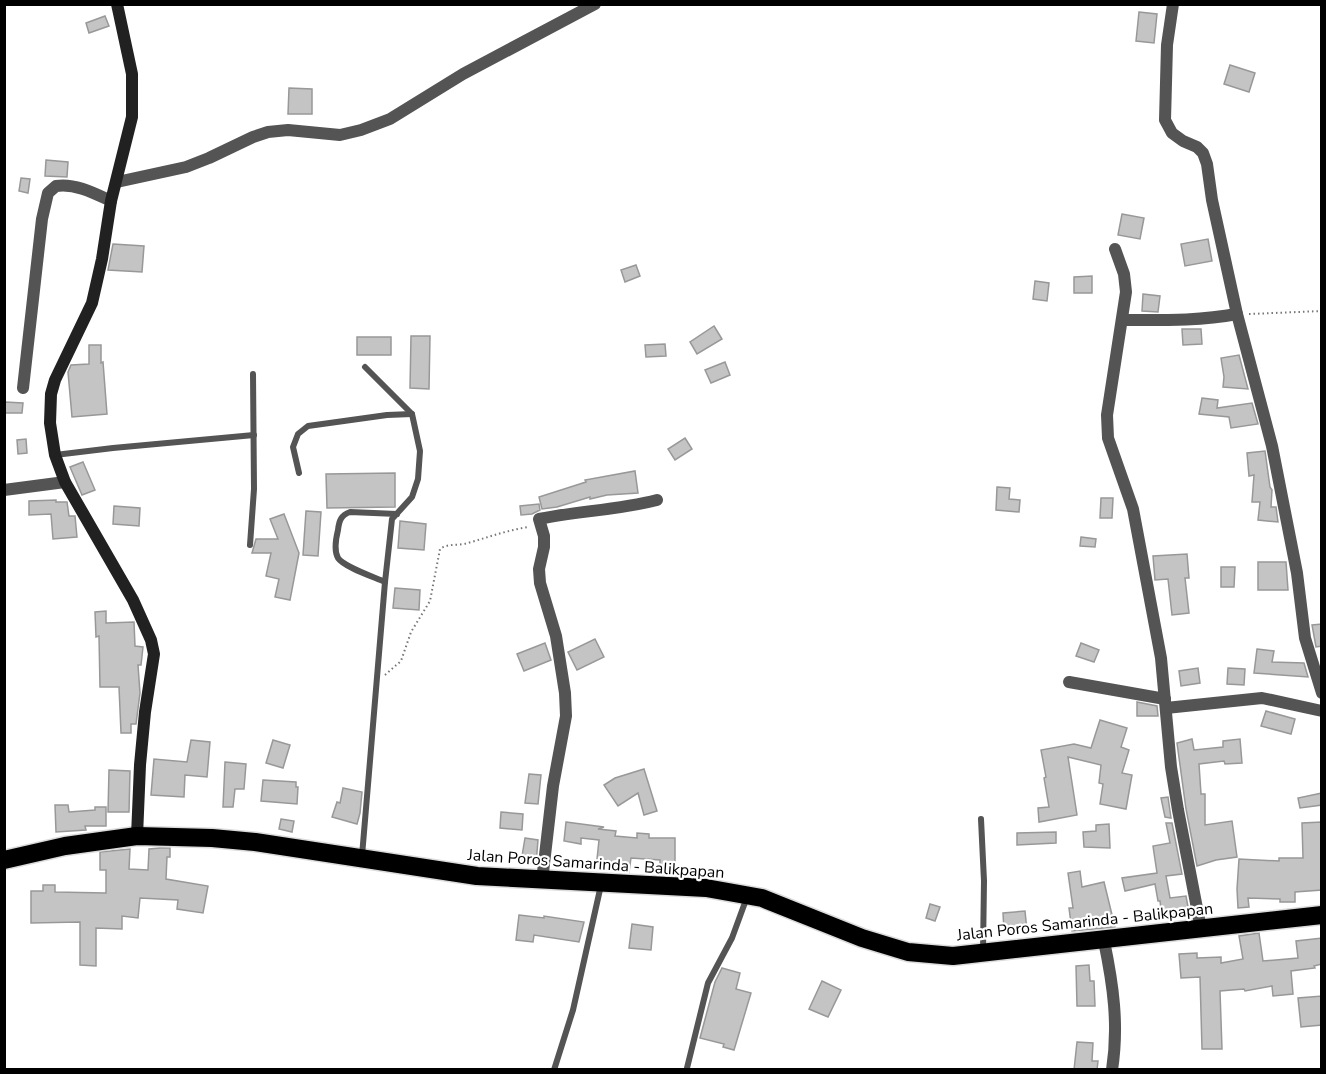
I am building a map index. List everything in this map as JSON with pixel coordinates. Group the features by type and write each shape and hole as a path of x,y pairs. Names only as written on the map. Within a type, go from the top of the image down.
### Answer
{"highway":[{"name":"Jalan Poros Samarinda - Balikpapan","path":"4,860 65,846 137,836 212,837 477,876 706,888 762,898 862,938 908,952 953,956 1322,915"}],"street":[{"path":"117,4 132,74 132,117 111,201 92,303 51,394 50,423 55,455 65,482 134,600 148,631 154,654 141,754 137,836"},
{"path":"117,182 196,163 268,132 288,130 340,135 361,130 390,119 463,74 595,4"},
{"path":"1173,4 1167,45 1165,120 1172,133 1182,141 1197,147 1206,158 1212,200 1237,314 1272,446 1297,573 1305,638 1322,693"},
{"path":"23,388 42,219 48,194 53,187 68,186 111,201"},
{"path":"1115,249 1124,274 1126,292 1107,426 1115,459 1133,509 1157,638 1171,767 1201,929"},
{"path":"1123,320 1180,320 1237,314"},
{"path":"4,490 65,482"},
{"path":"542,881 553,786 566,716 565,693 556,636 540,583 539,568 544,536 539,519 632,507 657,500"},
{"path":"1070,682 1165,703 1262,698 1322,711"},
{"path":"1104,941 1114,994 1116,1030 1112,1070"}],"lane":[{"path":"362,859 384,582 392,519 412,497 417,479 420,451 412,414 365,367"},
{"path":"250,545 254,435 253,374"},
{"path":"299,473 294,447 298,434 308,426 412,414"},
{"path":"55,455 254,435"},
{"path":"384,582 340,560 336,552 336,538 339,523 344,514 350,512 396,514"},
{"path":"981,819 984,881 983,954"},
{"path":"554,1070 573,1010 602,882"},
{"path":"687,1068 708,983 732,938 747,896"}],"path":[{"path":"1237,314 1322,311"},
{"path":"377,678 401,661 411,632 430,601 440,549 445,546 465,544 502,531 531,527 539,519"}],"building":[{"path":"1139,12 1157,14 1154,43 1136,41"},
{"path":"105,16 109,26 89,33 86,23"},
{"path":"1230,65 1255,73 1249,92 1224,84"},
{"path":"289,88 312,89 312,114 288,114"},
{"path":"46,160 68,162 67,177 45,176"},
{"path":"21,178 30,179 28,193 19,191"},
{"path":"1122,214 1144,218 1140,239 1118,235"},
{"path":"1208,239 1212,261 1185,266 1181,244"},
{"path":"113,244 144,246 142,272 108,270"},
{"path":"636,265 640,276 625,282 621,270"},
{"path":"1092,276 1092,293 1074,293 1074,277"},
{"path":"1035,281 1049,283 1047,301 1033,299"},
{"path":"1143,294 1160,296 1158,312 1142,311"},
{"path":"714,326 722,339 697,354 690,342"},
{"path":"1182,329 1201,329 1202,344 1183,345"},
{"path":"411,336 430,336 429,389 410,388"},
{"path":"357,337 391,337 391,355 357,355"},
{"path":"665,344 666,356 646,357 645,345"},
{"path":"89,345 101,345 107,414 72,417 68,372 71,365 89,364"},
{"path":"1239,355 1248,389 1223,387 1221,358"},
{"path":"725,362 730,375 711,383 705,370"},
{"path":"1202,398 1218,400 1217,408 1252,403 1258,424 1231,428 1229,417 1199,414"},
{"path":"5,402 23,403 22,413 4,413"},
{"path":"685,438 692,449 675,460 668,449"},
{"path":"26,439 27,453 18,454 17,440"},
{"path":"1265,451 1272,490 1271,507 1276,507 1278,522 1258,520 1260,502 1252,502 1254,475 1249,476 1247,453"},
{"path":"83,462 95,490 82,495 70,467"},
{"path":"635,471 638,493 607,495 590,499 590,497 542,509 539,497 586,482 585,480"},
{"path":"395,473 395,507 327,508 326,474"},
{"path":"997,487 1010,488 1009,499 1020,500 1019,512 996,510"},
{"path":"1101,498 1113,498 1112,518 1100,518"},
{"path":"56,500 56,502 67,502 69,516 75,516 77,537 53,539 51,514 29,515 29,501"},
{"path":"539,504 540,510 532,514 521,515 520,506"},
{"path":"114,506 140,508 139,526 113,524"},
{"path":"306,511 321,512 318,556 303,555"},
{"path":"284,514 299,553 290,600 275,597 279,579 266,576 271,553 252,553 256,539 278,539 270,519"},
{"path":"400,521 426,524 424,550 398,548"},
{"path":"1081,537 1096,539 1095,547 1080,546"},
{"path":"1187,554 1189,578 1185,578 1189,613 1172,615 1168,579 1155,580 1153,556"},
{"path":"1258,562 1286,562 1288,590 1258,590"},
{"path":"1221,567 1235,567 1234,587 1221,587"},
{"path":"395,588 420,590 419,610 393,608"},
{"path":"106,611 106,623 134,622 135,646 143,647 141,665 138,665 140,693 136,724 131,724 131,733 121,733 119,687 100,687 99,636 96,637 95,612"},
{"path":"1322,624 1322,646 1316,647 1312,625"},
{"path":"595,639 604,657 577,670 568,652"},
{"path":"545,643 551,660 524,671 517,654"},
{"path":"1081,643 1099,650 1094,662 1076,656"},
{"path":"1257,649 1274,651 1272,662 1304,663 1308,677 1254,673"},
{"path":"1198,668 1200,683 1181,686 1179,671"},
{"path":"1228,668 1245,669 1244,685 1227,684"},
{"path":"1137,702 1157,706 1158,716 1137,716"},
{"path":"1266,711 1295,719 1291,734 1261,726"},
{"path":"1100,720 1127,728 1121,747 1129,750 1122,773 1132,775 1126,809 1100,804 1103,784 1099,783 1101,765 1068,757 1077,815 1039,822 1038,808 1049,807 1041,750 1074,744 1091,748"},
{"path":"1192,739 1194,750 1223,747 1223,741 1240,739 1242,763 1225,764 1224,761 1199,764 1201,794 1205,794 1205,825 1232,821 1237,857 1197,866 1177,743"},
{"path":"191,740 210,742 207,777 185,775 184,797 151,795 154,759 187,762"},
{"path":"273,740 290,745 283,768 266,763"},
{"path":"225,762 246,764 244,789 235,789 233,807 223,807"},
{"path":"644,769 657,811 644,815 638,793 618,806 604,785 615,778"},
{"path":"109,770 130,771 129,812 108,812"},
{"path":"529,774 541,775 538,804 525,803"},
{"path":"263,780 296,782 297,804 261,801"},
{"path":"343,788 362,792 357,824 332,817 337,802 340,803"},
{"path":"1322,793 1322,805 1300,808 1298,798"},
{"path":"1168,797 1171,818 1165,817 1161,798"},
{"path":"55,805 68,805 69,812 106,807 106,826 85,826 86,830 56,832"},
{"path":"501,812 523,814 522,830 500,828"},
{"path":"281,819 294,821 292,832 279,829"},
{"path":"566,822 604,827 598,829 616,831 615,836 637,838 637,833 649,834 649,838 675,838 675,867 660,866 660,860 631,858 629,872 609,869 611,861 597,859 599,840 581,838 581,844 564,841"},
{"path":"1322,822 1322,890 1295,892 1295,902 1248,898 1249,907 1238,908 1239,859 1279,861 1279,858 1303,858 1302,823"},
{"path":"1166,823 1172,823 1182,874 1166,876 1170,898 1186,896 1189,912 1174,913 1175,917 1162,918 1155,884 1125,891 1122,878 1157,873 1153,846 1170,843"},
{"path":"1109,824 1110,848 1084,847 1083,832 1096,831 1096,825"},
{"path":"1056,832 1056,843 1017,845 1017,833"},
{"path":"525,838 538,840 536,864 521,862"},
{"path":"170,848 170,857 167,857 166,879 208,886 203,913 177,909 178,900 140,898 138,918 122,916 122,929 96,928 96,966 80,965 80,922 31,923 31,891 43,891 43,885 55,885 55,892 106,893 106,870 100,870 100,852 130,849 129,869 148,870 149,849"},
{"path":"1080,871 1082,887 1104,882 1115,927 1072,931 1069,908 1073,908 1068,873"},
{"path":"930,904 940,907 935,921 926,918"},
{"path":"1025,911 1027,931 1004,932 1003,913"},
{"path":"519,915 584,922 579,942 534,935 533,942 516,940"},
{"path":"632,924 653,927 651,950 629,948"},
{"path":"1259,933 1263,961 1298,958 1296,941 1322,938 1322,964 1314,966 1315,968 1291,971 1293,994 1273,996 1272,986 1245,991 1244,989 1220,991 1222,1049 1202,1049 1200,977 1181,978 1179,954 1197,953 1197,958 1221,957 1221,963 1243,959 1239,936"},
{"path":"1089,965 1090,981 1094,981 1095,1006 1077,1006 1076,966"},
{"path":"722,968 740,973 736,989 751,993 734,1050 723,1047 724,1044 700,1038 715,982"},
{"path":"822,981 841,990 828,1017 809,1009"},
{"path":"1322,996 1322,1025 1301,1027 1298,998"},
{"path":"1077,1042 1093,1043 1092,1061 1098,1061 1097,1070 1074,1070"}]}
